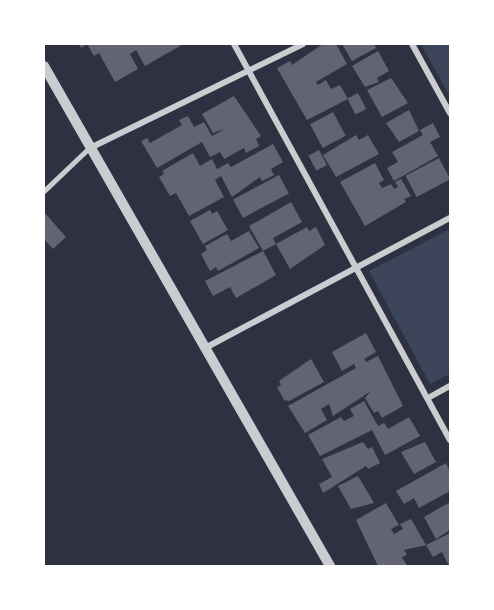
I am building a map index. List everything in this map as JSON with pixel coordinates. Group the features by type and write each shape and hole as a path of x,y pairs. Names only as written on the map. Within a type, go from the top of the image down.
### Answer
{"street":[{"path":"234,44 450,440"},
{"path":"89,148 250,72 303,44"},
{"path":"412,44 450,113"},
{"path":"44,66 89,148 207,347 330,567"},
{"path":"207,347 450,218"},
{"path":"428,398 450,386"}],"lane":[{"path":"44,191 89,148"}],"shaded area":[{"path":"421,44 450,44 450,97"},
{"path":"450,229 450,374 430,384 369,271"}],"building":[{"path":"87,44 179,44 180,46 145,66 136,50 130,54 138,69 115,82 99,53 94,56"},
{"path":"323,44 336,44 347,64 316,82 318,85 326,80 331,89 340,85 348,99 307,120 277,68 290,61 292,65"},
{"path":"342,44 374,44 376,48 352,61"},
{"path":"378,51 389,71 377,78 379,82 365,87 352,66"},
{"path":"391,78 408,103 382,117 367,90"},
{"path":"358,93 366,109 355,114 347,98"},
{"path":"234,96 261,136 256,139 259,146 246,153 244,148 224,159 220,152 210,157 202,142 157,168 141,141 147,138 150,143 182,125 179,120 188,116 194,127 204,122 212,136 225,129 213,133 202,114"},
{"path":"409,110 419,131 399,142 386,123"},
{"path":"333,112 346,136 323,148 310,124"},
{"path":"433,123 440,137 430,142 438,156 394,181 387,168 398,162 392,152 423,135 420,130"},
{"path":"356,135 359,140 368,135 379,154 336,177 323,155"},
{"path":"273,144 283,162 271,169 274,175 262,181 260,177 232,197 221,176 215,180 224,197 189,216 176,193 170,196 159,177 164,174 162,171 193,153 200,166 212,159 217,169 228,163 231,167"},
{"path":"319,150 327,165 316,171 308,156"},
{"path":"439,158 450,179 417,197 405,176"},
{"path":"375,163 384,180 379,183 382,188 391,184 394,189 398,187 395,182 401,179 411,196 404,199 406,202 365,226 340,182"},
{"path":"279,175 289,194 243,218 233,199"},
{"path":"291,202 302,222 273,238 276,244 263,251 249,226"},
{"path":"210,210 212,214 217,211 228,230 203,244 190,221"},
{"path":"44,212 66,237 53,249 44,239"},
{"path":"307,227 309,231 316,227 325,245 290,269 276,244"},
{"path":"249,231 259,248 218,271 216,267 210,271 201,254 207,250 205,246 227,234 231,241"},
{"path":"263,251 276,275 236,298 230,287 213,296 205,281"},
{"path":"366,333 376,352 364,359 366,362 378,356 403,406 382,418 378,411 374,413 365,398 371,391 333,416 329,404 321,409 327,420 305,433 288,406 356,368 354,364 342,371 332,352"},
{"path":"311,359 324,382 289,401 284,400 277,387 281,385 279,381"},
{"path":"364,401 378,426 384,423 388,429 409,417 420,436 385,455 372,430 320,456 308,435 341,417 344,421 354,416 350,409"},
{"path":"363,442 368,449 372,447 380,463 368,469 366,466 323,493 319,484 332,477 322,459"},
{"path":"425,442 436,462 414,474 401,452"},
{"path":"446,463 450,471 450,491 419,508 414,498 404,504 396,491"},
{"path":"358,476 374,503 351,509 338,486"},
{"path":"450,502 450,530 436,539 424,517"},
{"path":"386,503 399,525 391,529 394,534 403,529 400,524 411,519 426,545 404,550 407,555 402,557 407,566 378,566 356,520"},
{"path":"450,533 450,563 448,564 442,552 433,557 426,545"}]}
